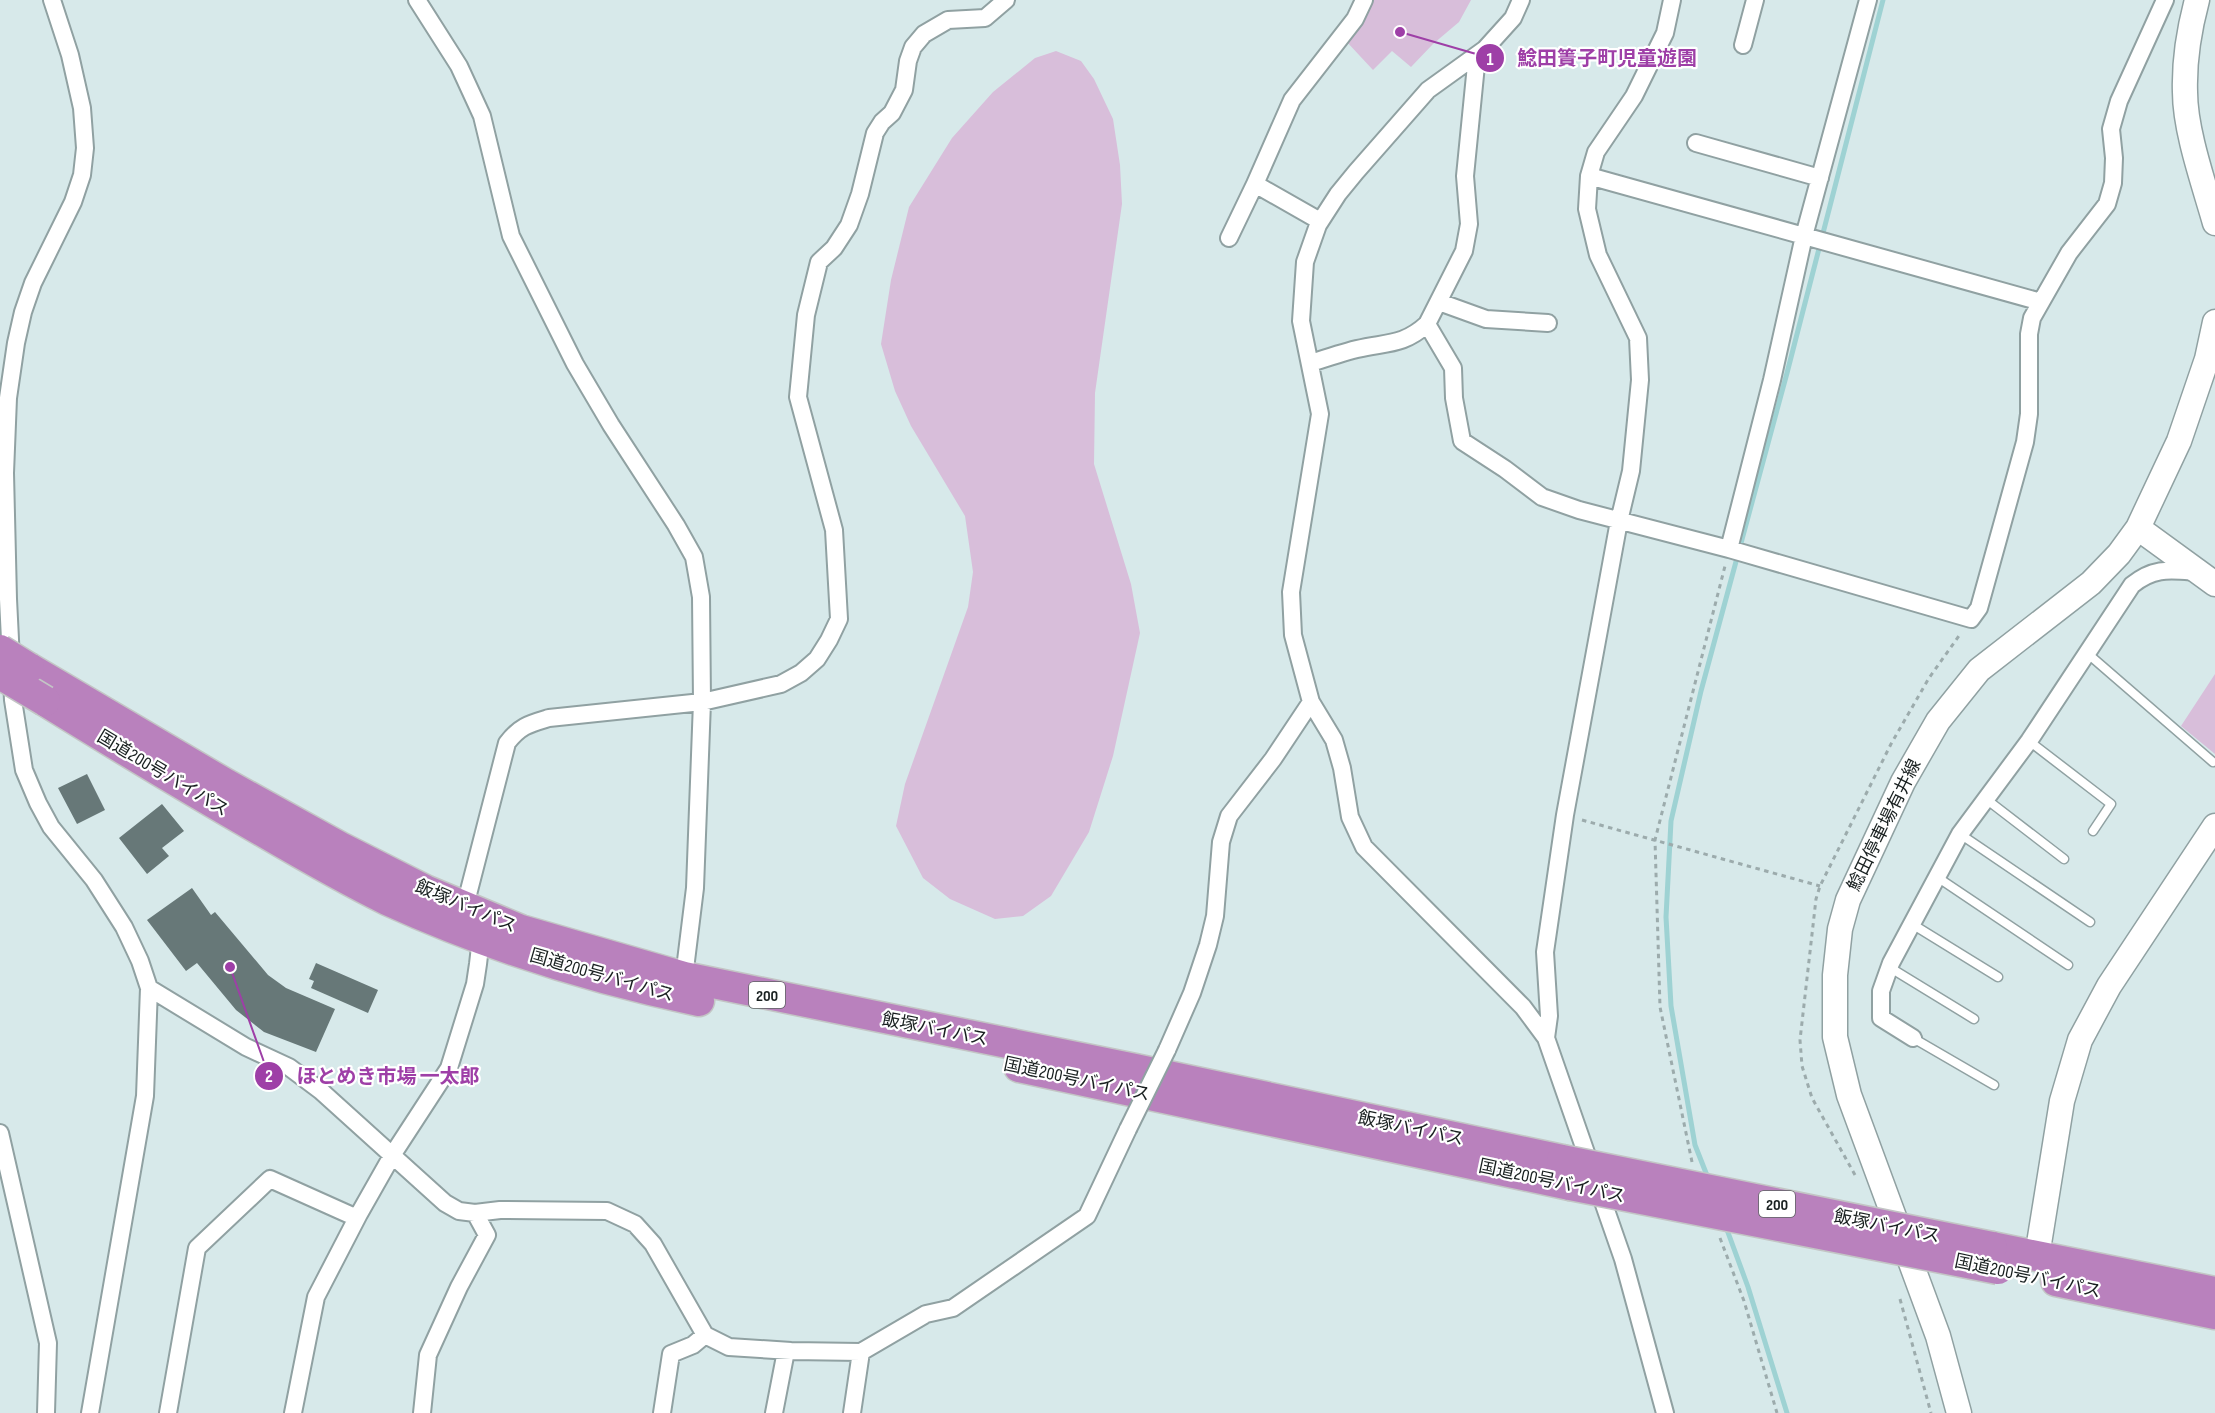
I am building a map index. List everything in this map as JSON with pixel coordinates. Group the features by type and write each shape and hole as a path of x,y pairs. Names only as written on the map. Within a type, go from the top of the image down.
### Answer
{"highway":[{"name":"飯塚バイパス","path":"0,650 226,784 340,847 425,890 521,930 684,977 1146,1071 1566,1173"},
{"name":"国道200号バイパス","path":"0,674 159,772 298,852 387,899 481,938 568,967 680,997 1033,1070 1995,1258 2215,1314"},
{"name":"200","path":"1995,1258 2037,1256 2215,1292"}],"main road":[{"path":"2197,0 2190,27 2185,93 2192,142 2215,223"},
{"name":"鯰田停車場有井線","path":"1959,1413 1938,1336 1849,1095 1835,1037 1835,975 1840,929 1848,900 1902,782 1938,721 1979,670 2091,583 2119,554 2138,528 2179,441 2207,359 2215,322"},
{"path":"2138,528 2206,578"},
{"path":"2037,1256 2062,1101 2079,1040 2109,986 2215,826"}],"street":[{"path":"52,0 70,55 82,108 85,148 82,175 73,202 33,283 23,312 8,398 5,473 13,700 24,770 38,803 51,827 94,880 124,927 140,961 149,988 145,1096 90,1413"},
{"path":"417,0 459,66 482,116 511,236 575,364 694,557 701,597 702,702 695,888 684,977"},
{"path":"293,1413 316,1297 393,1154 449,1068 475,984 481,938 465,906 507,743 517,730 549,718 702,702 781,684 801,673 817,659 839,619 834,530 798,397 806,315 819,262 834,248 849,225 860,194 875,133 892,113 904,90 908,61 913,47 924,34 948,20 985,18 1006,0"},
{"path":"1229,238 1292,100 1355,19 1364,0"},
{"path":"1521,0 1513,18 1477,55 1428,90 1338,194 1320,221 1305,262 1301,321 1320,414 1291,592 1293,635 1311,702 1334,740 1342,768 1350,817 1364,847 1523,1007 1546,1038 1623,1259 1665,1413"},
{"path":"1546,1038 1549,1016 1545,952 1565,815 1619,521 1631,471 1641,380 1638,338 1598,255 1587,209 1589,176 1596,152 1634,96 1665,33 1672,0"},
{"path":"1743,45 1755,0"},
{"path":"1729,549 1772,380 1804,236 1868,0"},
{"path":"1427,324 1453,368 1454,398 1462,441 1542,497 1579,510 1729,549 1971,619 1979,608 2025,442 2029,414 2031,318 2069,253 2083,234 2096,222 2107,204 2113,183 2111,129 2119,100 2165,0"},
{"path":"1311,363 1358,349 1390,344 1416,334 1427,324 1439,302 1464,251 1468,224 1465,176 1477,55"},
{"path":"1696,143 1820,178"},
{"path":"1589,176 2041,302"},
{"path":"1255,184 1320,221"},
{"path":"1439,302 1486,319 1548,323"},
{"path":"1913,1038 1881,1018 1881,991 1889,967 1960,834 2029,741 2132,585 2143,576 2160,570 2206,578"},
{"path":"149,988 246,1047 289,1067 321,1091 446,1203 459,1210 475,1213 500,1210 607,1211 635,1224 653,1244 705,1335 729,1347 786,1351 861,1352 926,1314 953,1308 1087,1216 1192,993 1215,916 1221,842 1230,816 1273,759 1311,702"},
{"path":"0,1133 48,1342 46,1413"},
{"path":"168,1413 197,1248 270,1179 357,1218"},
{"path":"422,1413 428,1355 459,1287 487,1235 475,1213"},
{"path":"662,1413 671,1354 693,1345 705,1335"},
{"path":"774,1413 786,1351"},
{"path":"852,1413 861,1352"}],"lane":[{"path":"2087,653 2213,762"},
{"path":"2029,741 2111,804 2093,831"},
{"path":"1986,799 2064,859"},
{"path":"1960,834 2090,922"},
{"path":"1937,877 2068,964"},
{"path":"1912,924 1998,977"},
{"path":"1889,967 1974,1019"},
{"path":"1913,1038 1994,1085"}],"path":[{"path":"1693,1164 1660,1007 1655,840 1729,549"},
{"path":"1565,815 1820,886"},
{"path":"1720,1238 1744,1301 1777,1413"}],"shaded area":[{"path":"1370,0 1471,0 1459,22 1411,67 1392,51 1373,70 1346,41"},
{"path":"1056,51 1081,61 1094,79 1113,119 1120,165 1122,204 1095,393 1094,464 1131,584 1140,633 1113,756 1089,832 1051,896 1023,916 995,919 950,899 923,878 896,826 905,784 968,607 973,572 965,516 911,426 895,391 881,344 891,280 909,207 952,138 993,92 1035,58"},
{"path":"2215,674 2215,754 2181,726"}],"building":[{"path":"87,774 105,810 77,824 58,788"},
{"path":"162,804 184,831 162,848 169,856 147,874 119,838"},
{"path":"192,888 211,915 215,912 268,975 286,988 335,1009 316,1052 264,1032 236,1010 197,963 186,971 147,920"},
{"path":"316,963 378,990 368,1013 311,988 314,981 309,979"}],"waterway":[{"path":"1708,1178 1695,1145 1671,1006 1666,917 1671,821 1701,691 1787,373 1883,0"},
{"path":"1726,1227 1748,1287 1787,1413"}],"place":[{"name":"鯰田簀子町児童遊園","path":"1400,32"},
{"name":"ほとめき市場 一太郎","path":"230,967"}]}
